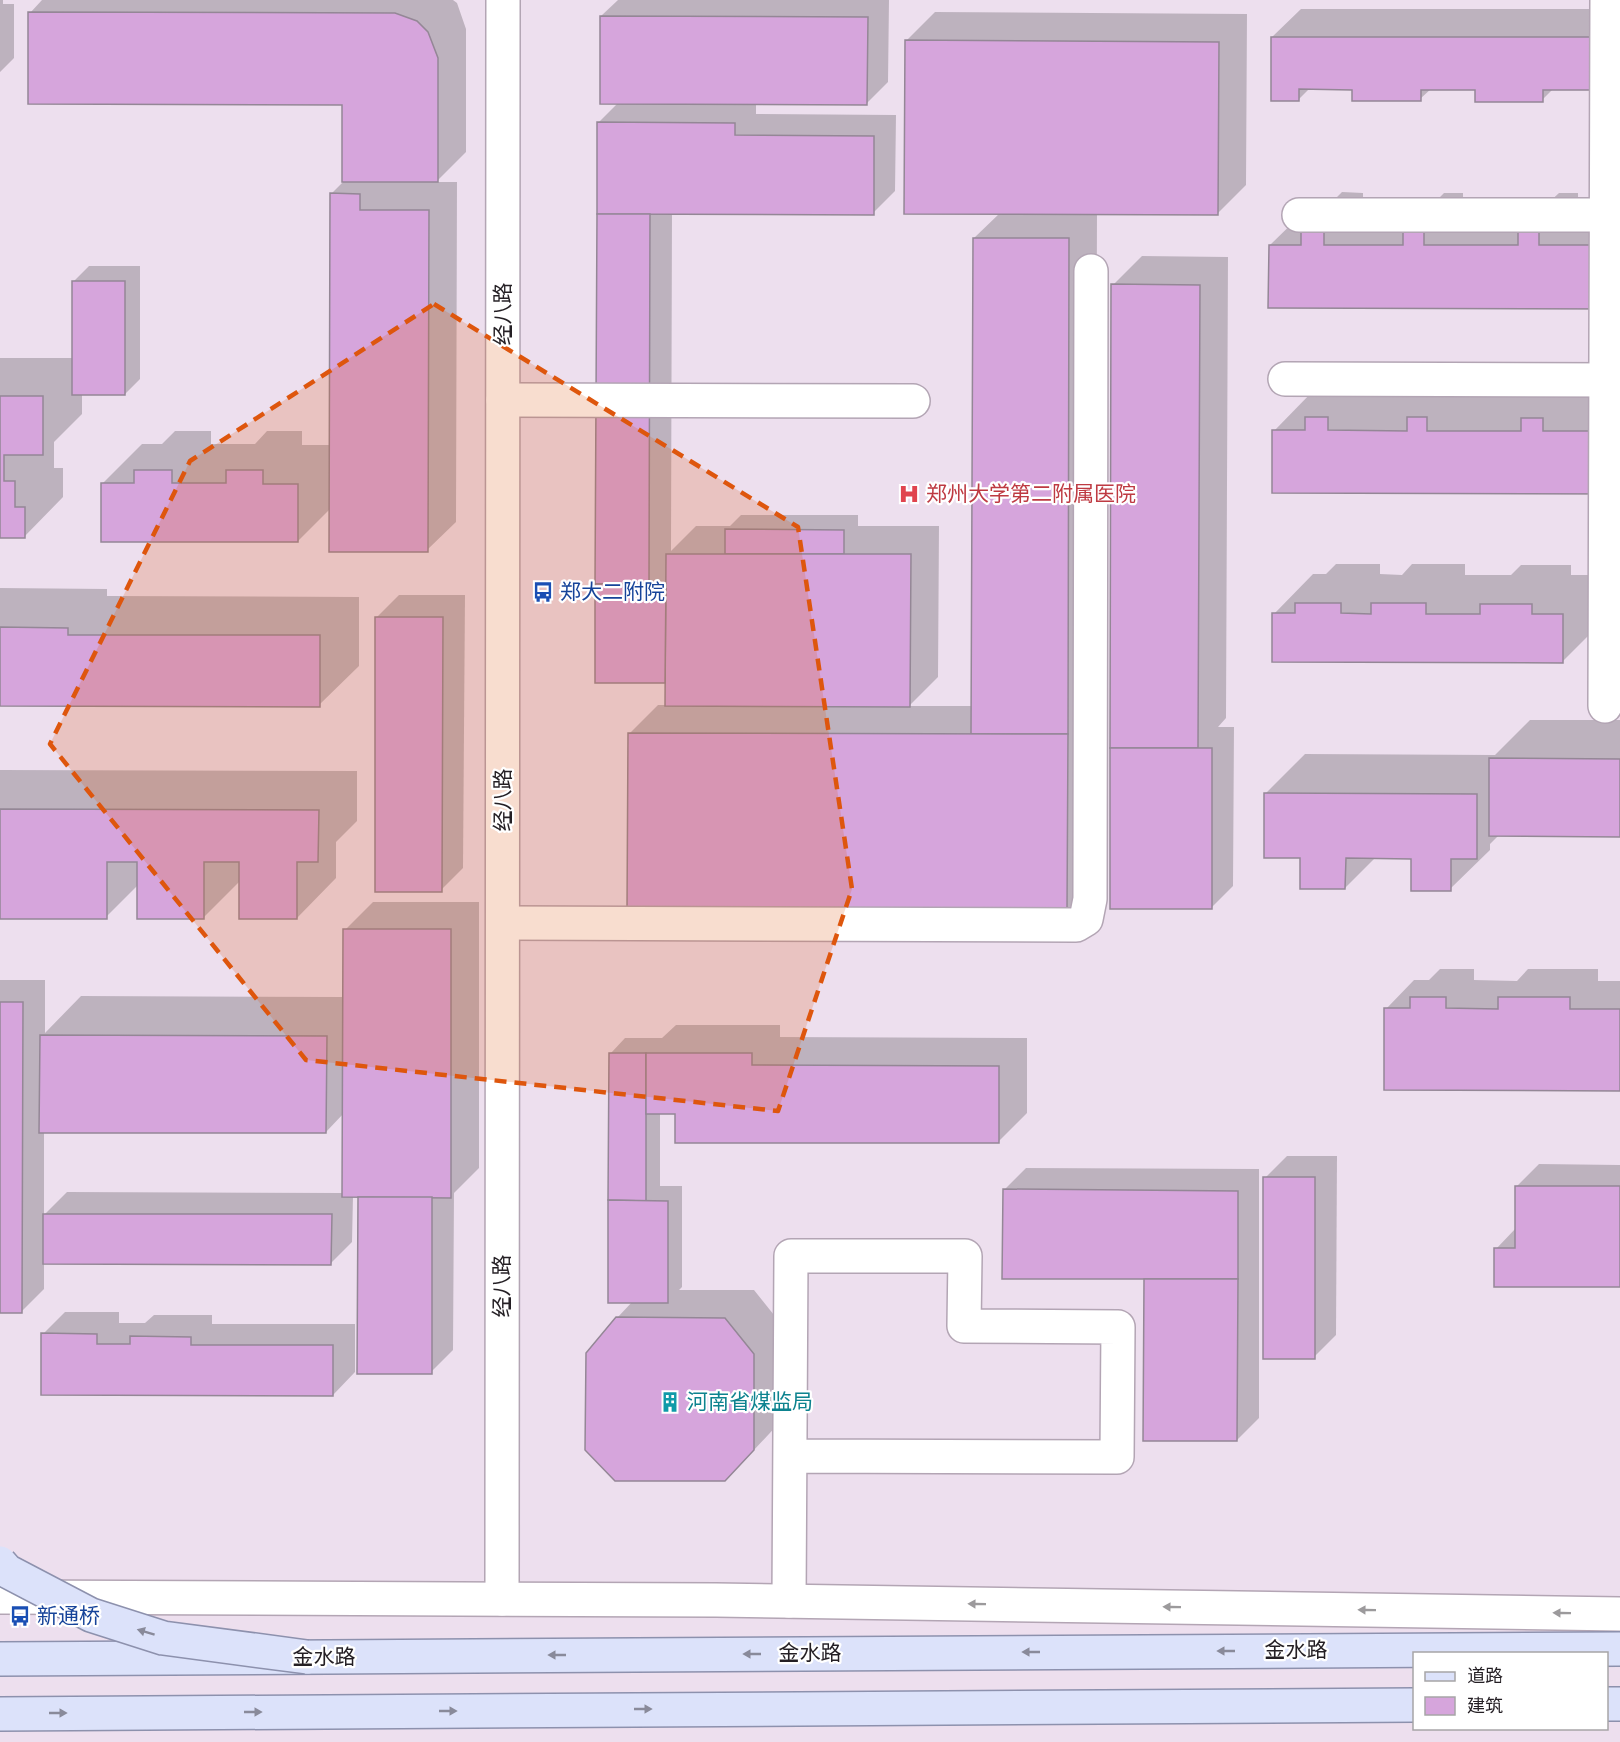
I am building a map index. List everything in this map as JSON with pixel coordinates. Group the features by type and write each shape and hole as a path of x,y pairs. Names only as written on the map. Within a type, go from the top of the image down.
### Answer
{"main road":[{"path":"0,1563 7,1571 91,1615 163,1638 307,1657"},
{"name":"金水路","path":"0,1659 1620,1649"},
{"path":"0,1714 1413,1705"}],"street":[{"name":"经八路","path":"502,1599 503,0"},
{"path":"1605,706 1613,380 1613,215 1607,0"},
{"path":"1299,215 1613,215"},
{"path":"503,923 1076,925 1086,920 1090,887 1091,271"},
{"path":"1285,379 1613,380"},
{"path":"503,400 912,401"},
{"path":"789,1601 791,1256 965,1256 964,1326 1118,1327 1117,1457 790,1456"},
{"path":"0,1597 789,1601 1620,1614"}],"highlighted area":[{"path":"434,304 798,527 852,889 778,1111 306,1060 50,744 190,461"}],"building":[{"path":"28,12 395,13 417,21 428,32 438,58 438,182 342,182 342,105 28,104"},
{"path":"600,16 868,17 867,105 600,104"},
{"path":"1271,37 1620,37 1599,90 1543,90 1543,102 1475,102 1475,90 1421,90 1421,101 1352,101 1352,90 1299,89 1299,101 1271,101"},
{"path":"905,40 1219,42 1218,215 904,214"},
{"path":"597,122 735,123 735,135 874,136 874,215 597,214"},
{"path":"330,193 360,194 360,210 429,210 428,552 329,552"},
{"path":"597,214 650,214 649,584 595,584"},
{"path":"1301,231 1324,232 1324,245 1403,245 1403,232 1424,232 1424,245 1518,245 1518,232 1539,232 1539,245 1620,245 1620,309 1268,308 1269,245 1301,245"},
{"path":"973,238 1069,238 1068,734 971,734"},
{"path":"72,281 125,281 125,395 72,395"},
{"path":"1111,284 1200,285 1198,748 1110,748"},
{"path":"0,396 43,396 43,455 4,455 4,481 15,481 15,507 25,507 25,538 0,538"},
{"path":"1305,417 1328,417 1328,430 1407,431 1407,417 1427,417 1427,431 1521,431 1521,418 1543,418 1543,431 1620,431 1620,494 1272,493 1272,430 1305,430"},
{"path":"134,470 172,470 172,483 226,483 226,470 263,470 263,484 298,484 298,542 101,542 101,483 134,483"},
{"path":"725,529 844,530 844,554 725,554"},
{"path":"666,554 911,554 910,707 665,706"},
{"path":"595,584 666,584 665,683 595,683"},
{"path":"1295,603 1341,603 1341,613 1371,614 1371,603 1426,603 1426,614 1480,614 1480,604 1532,604 1532,614 1563,614 1563,663 1272,662 1272,613 1295,613"},
{"path":"375,617 443,617 442,892 375,892"},
{"path":"0,627 68,628 68,635 320,635 320,707 0,706"},
{"path":"628,733 1068,734 1067,912 627,910"},
{"path":"1110,748 1212,748 1212,909 1110,909"},
{"path":"1489,758 1620,759 1620,837 1489,836"},
{"path":"1264,793 1477,794 1477,859 1451,859 1451,891 1411,891 1411,859 1346,858 1345,889 1300,889 1300,858 1264,858"},
{"path":"0,809 319,810 318,862 297,862 297,919 239,919 239,862 204,862 204,919 137,919 137,862 107,862 107,919 0,919"},
{"path":"343,929 451,929 451,1198 342,1197"},
{"path":"1410,997 1446,997 1446,1008 1498,1009 1498,997 1570,997 1570,1009 1620,1009 1620,1091 1384,1090 1384,1008 1410,1008"},
{"path":"0,1002 23,1002 22,1313 0,1313"},
{"path":"40,1035 327,1036 326,1133 39,1133"},
{"path":"609,1053 646,1053 646,1201 608,1200"},
{"path":"646,1053 752,1053 752,1065 999,1066 999,1143 675,1143 675,1114 646,1114"},
{"path":"1263,1177 1315,1177 1315,1359 1263,1359"},
{"path":"1515,1186 1620,1186 1620,1287 1494,1287 1494,1248 1515,1248"},
{"path":"1003,1189 1238,1191 1238,1279 1002,1279"},
{"path":"358,1197 432,1197 432,1374 357,1374"},
{"path":"608,1200 668,1201 668,1303 608,1303"},
{"path":"43,1214 332,1214 331,1265 43,1264"},
{"path":"1144,1279 1238,1279 1237,1441 1143,1441"},
{"name":"河南省煤监局","path":"616,1317 725,1318 754,1354 754,1450 725,1481 615,1481 585,1450 586,1353"},
{"path":"41,1333 97,1334 97,1344 130,1344 130,1336 191,1337 191,1345 333,1345 333,1396 41,1395"}],"place":[{"name":"郑州大学第二附属医院","path":"909,494"},
{"name":"郑大二附院","path":"543,592"},
{"name":"河南省煤监局","path":"670,1402"},
{"name":"新通桥","path":"20,1616"}]}
